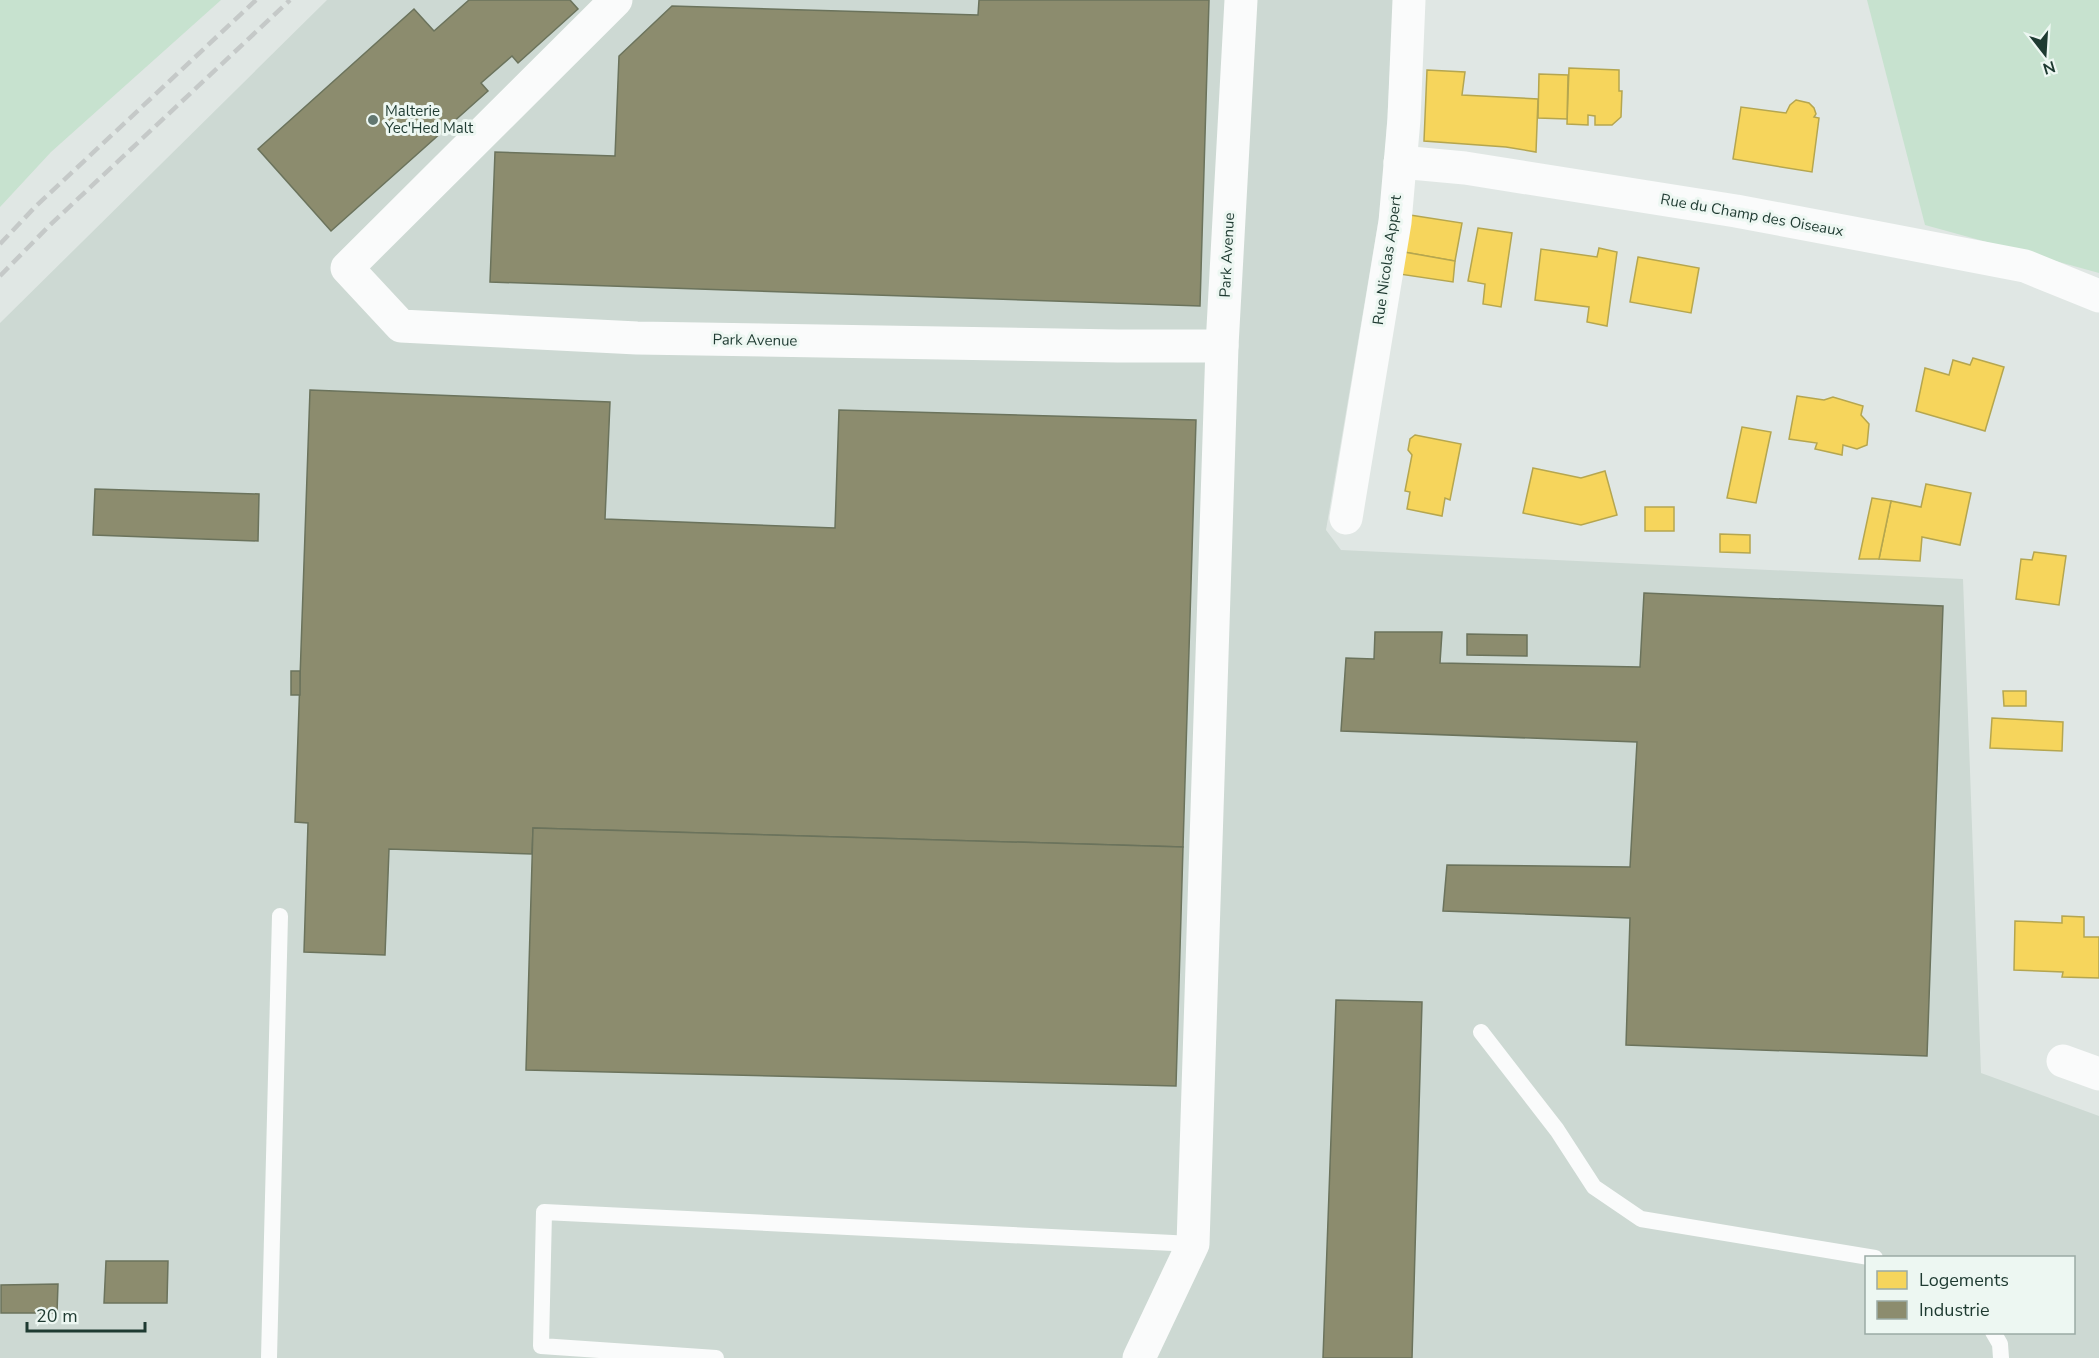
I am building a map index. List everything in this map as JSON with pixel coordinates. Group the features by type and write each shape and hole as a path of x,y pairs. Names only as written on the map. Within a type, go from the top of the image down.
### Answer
{"street":[{"name":"Park Avenue","path":"616,0 347,268 401,326 637,339 1118,346 1222,345 1241,0"},
{"name":"Rue Nicolas Appert","path":"1346,518 1395,222 1404,119 1409,0"},
{"name":"Rue du Champ des Oiseaux","path":"1400,162 1477,170 1736,211 1880,238 2025,266 2099,296"},
{"path":"1139,1358 1193,1244 1222,345"},
{"path":"2063,1061 2099,1074"}],"lane":[{"path":"269,1358 280,916"},
{"path":"1481,1032 1557,1130 1594,1187 1641,1219 1869,1256"},
{"path":"716,1358 540,1352 544,1212 1193,1244"},
{"path":"1994,1334 2000,1344 2001,1358"}],"shaded area":[{"path":"327,0 1394,0 1383,194 1326,530 1341,550 1963,579 1981,1073 2099,1116 2099,1358 0,1358 0,323"}],"green space":[{"path":"0,0 221,0 51,152 0,207"},
{"path":"1867,0 2099,0 2099,273 1925,225"}],"building: Logements":[{"path":"1569,68 1619,70 1619,91 1622,91 1621,117 1612,125 1595,125 1595,116 1588,115 1588,125 1567,124"},
{"path":"1427,70 1465,72 1462,95 1538,99 1536,152 1506,147 1424,141"},
{"path":"1539,74 1568,75 1567,119 1538,118"},
{"path":"1796,100 1809,103 1814,108 1816,114 1814,117 1819,118 1812,172 1733,159 1741,107 1786,113"},
{"path":"1410,215 1462,223 1455,261 1404,252"},
{"path":"1478,228 1512,233 1501,307 1483,304 1485,284 1468,281"},
{"path":"1599,248 1617,252 1607,326 1587,322 1589,307 1535,300 1541,249 1597,257"},
{"path":"1404,252 1455,261 1453,282 1399,274"},
{"path":"1638,257 1699,268 1691,313 1630,302"},
{"path":"1973,358 2004,367 1985,431 1916,411 1925,368 1949,375 1953,360 1970,365"},
{"path":"1797,396 1824,400 1833,397 1863,406 1861,415 1869,424 1867,445 1857,449 1843,445 1842,455 1815,449 1817,443 1789,439"},
{"path":"1742,427 1771,432 1756,503 1727,498"},
{"path":"1415,435 1461,444 1450,500 1445,498 1442,516 1407,509 1410,492 1405,491 1412,455 1408,450 1410,439"},
{"path":"1533,468 1581,478 1605,471 1617,515 1581,525 1523,513"},
{"path":"1926,484 1971,493 1960,545 1922,537 1920,561 1879,559 1891,501 1921,507"},
{"path":"1872,498 1891,501 1879,559 1859,559"},
{"path":"1645,507 1674,507 1674,531 1645,531"},
{"path":"1720,534 1750,535 1750,553 1720,552"},
{"path":"2034,552 2066,556 2059,605 2016,599 2021,559 2032,560"},
{"path":"2003,691 2026,691 2026,706 2004,706"},
{"path":"1992,718 2063,722 2062,751 1990,748"},
{"path":"2062,916 2084,917 2084,937 2099,937 2099,978 2062,977 2063,972 2014,970 2015,921 2062,923"}],"building: Industrie":[{"name":"Malterie Yec'Hed Malt","path":"469,0 570,0 578,9 518,63 512,56 481,83 488,91 331,231 258,149 414,9 434,31"},
{"path":"979,0 1209,0 1200,306 490,282 495,152 615,156 619,56 672,6 978,15"},
{"path":"310,390 610,402 605,519 835,528 839,410 1196,420 1183,847 533,828 532,854 389,849 385,955 304,952 308,823 295,822"},
{"path":"95,489 259,494 258,541 93,535"},
{"path":"1644,593 1943,606 1927,1056 1626,1045 1630,918 1443,911 1447,865 1630,867 1637,742 1341,731 1346,658 1374,659 1375,632 1442,632 1440,663 1640,667"},
{"path":"1467,634 1527,635 1527,656 1467,655"},
{"path":"291,671 300,671 300,695 291,695"},
{"path":"533,828 1183,847 1176,1086 526,1070"},
{"path":"1336,1000 1422,1002 1412,1358 1323,1358"},
{"path":"106,1261 168,1261 167,1303 104,1303"},
{"path":"58,1284 57,1313 1,1313 1,1285"}],"railway":[{"path":"0,244 35,207 256,0"},
{"path":"0,276 50,225 290,0"}],"place":[{"name":"Malterie Yec'Hed Malt","path":"373,120"}]}
